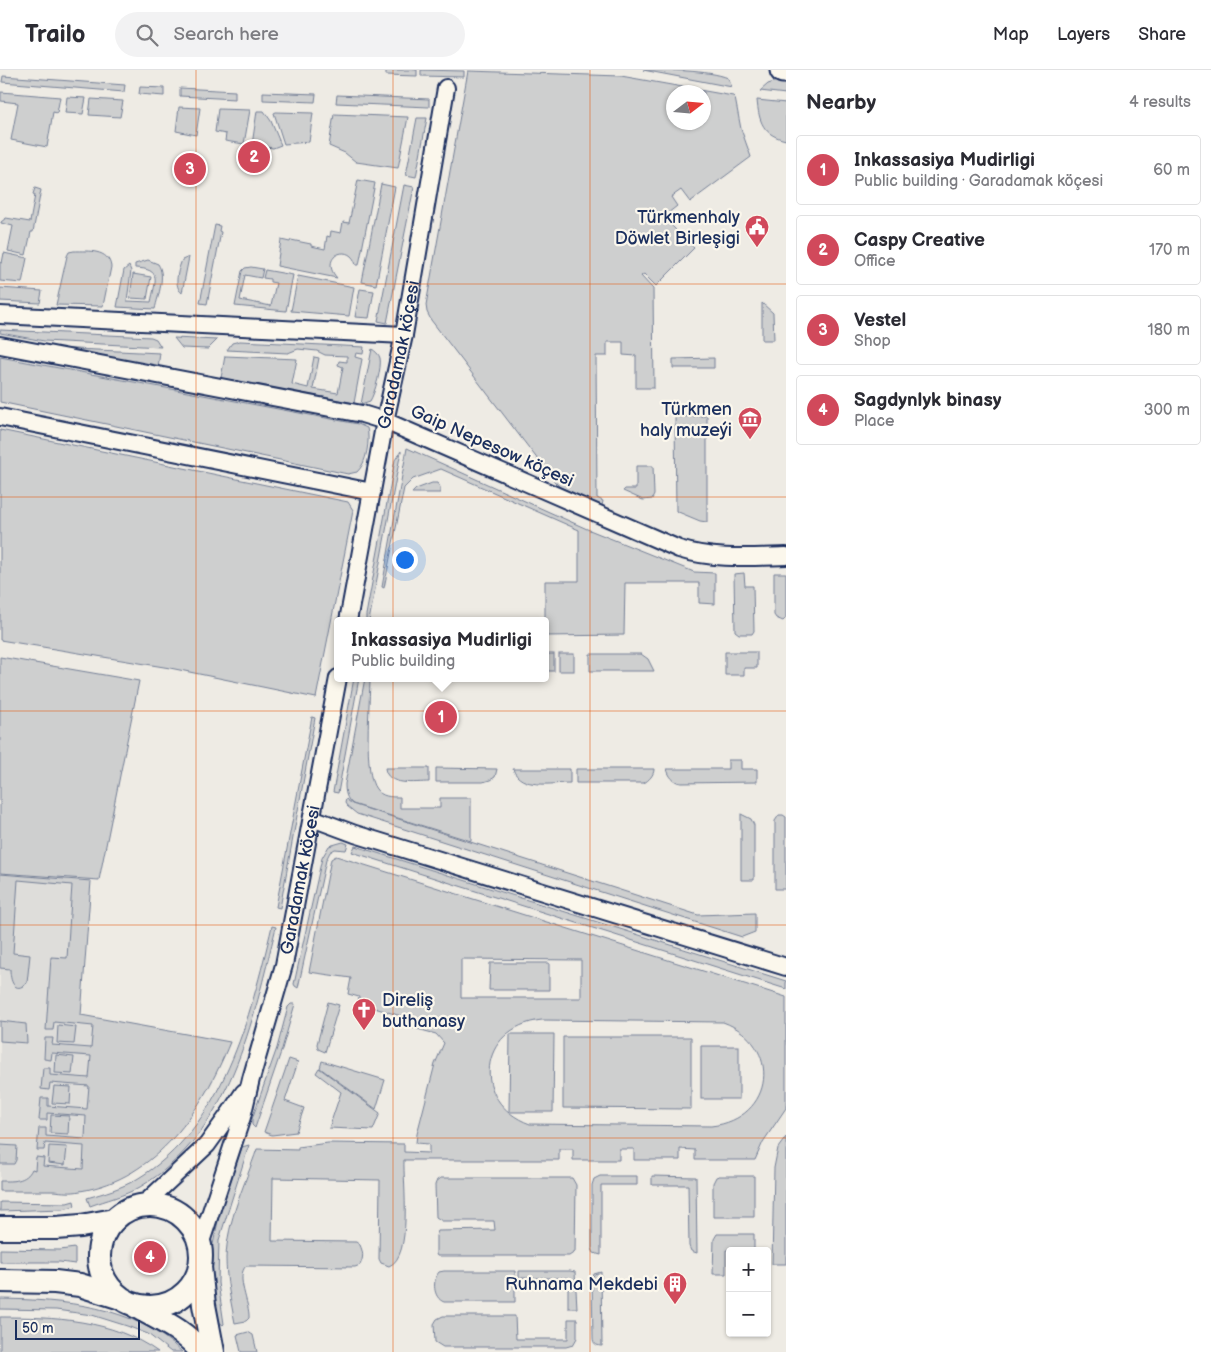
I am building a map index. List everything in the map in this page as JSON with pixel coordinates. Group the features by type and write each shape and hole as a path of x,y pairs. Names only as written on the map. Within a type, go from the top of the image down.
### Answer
{"main road":[{"path":"201,1352 182,1334 165,1322 126,1301 108,1286 102,1273 99,1259 100,1245 105,1231 114,1220 127,1210 154,1205 167,1208 188,1222 195,1233 200,1245 204,1305 213,1352"},
{"path":"0,1228 56,1228 114,1220"},
{"path":"0,1281 55,1282 80,1285 148,1308 175,1301 187,1292 195,1281 200,1267"}],"street":[{"name":"Garadamak köçesi","path":"349,617 384,420 404,335 446,88"},
{"path":"0,315 404,335"},
{"name":"Gaip Nepesow köçesi","path":"0,345 356,412 384,420 679,549 719,557 786,556"},
{"path":"0,417 372,492"},
{"name":"Garadamak köçesi","path":"200,1245 242,1117 284,965 337,682"},
{"path":"312,818 354,834 786,967"},
{"name":"Garadamak köçesi","path":"142,1206 182,1170 207,1144 230,1113 251,1079"}],"shaded area":[{"path":"386,70 417,70 417,76 386,75"},
{"path":"421,70 464,71 464,77 421,76"},
{"path":"643,70 710,73 728,78 732,87"},
{"path":"468,71 621,76 671,85 666,85 666,130 711,130 711,92 735,98 741,129 751,157 690,202 681,190 671,197 677,206 663,217 694,248 656,286 644,274 641,276 653,289 654,388 636,388 636,356 623,355 623,342 607,342 607,356 596,356 597,498 603,501 602,506 560,487 555,482 431,320 426,305"},
{"path":"3,76 125,85 124,92 2,82"},
{"path":"774,82 786,83 786,94 760,91 768,84"},
{"path":"140,87 164,88 164,96 139,94"},
{"path":"180,88 235,91 235,99 180,96"},
{"path":"1,92 60,97 57,113 53,112 47,147 11,140 18,103 1,101"},
{"path":"263,92 316,94 315,102 263,100"},
{"path":"337,95 429,99 429,107 336,103"},
{"path":"67,97 86,98 83,114 65,113"},
{"path":"91,99 123,101 120,117 89,115"},
{"path":"757,100 786,103 786,140 778,138 767,131 759,115"},
{"path":"179,107 200,108 196,135 176,131"},
{"path":"218,109 250,110 244,144 225,141 226,134 215,132"},
{"path":"257,111 264,111 271,121 281,145 273,148 252,145"},
{"path":"274,113 313,113 309,142 284,144"},
{"path":"334,114 408,117 398,168 356,162 345,153 329,146"},
{"path":"417,118 427,118 416,177 406,175"},
{"path":"358,180 375,183 359,265 356,265 353,258 348,254 342,253 337,255 333,258 331,264 337,278 277,266 281,240 311,244 311,246 325,249 327,236 330,237 331,231 341,233 343,222 349,223"},
{"path":"381,184 395,187 376,285 362,282"},
{"path":"404,185 414,187 387,323 378,321"},
{"path":"35,188 41,190 33,232 31,232 26,255 8,251 13,226 1,222 6,218 30,222"},
{"path":"215,225 220,226 219,231 221,232 207,304 200,303"},
{"path":"69,252 97,252 109,261 111,267 103,306 56,305 67,256"},
{"path":"4,253 27,258 22,283 0,281 0,262 2,263"},
{"path":"189,257 182,293 177,282 178,273 182,260"},
{"path":"148,260 158,264 161,274 161,286 155,309 117,307 124,270 129,266 131,271 127,301 151,302 155,278 150,271 135,268 135,264"},
{"path":"245,268 263,269 261,278 245,275 240,300 271,306 276,283 270,282 270,279 263,278 265,270 293,275 286,311 235,306 242,271"},
{"path":"133,274 151,277 147,299 130,298"},
{"path":"298,276 354,287 349,316 291,311"},
{"path":"0,288 42,291 40,303 0,301"},
{"path":"360,289 374,291 369,318 355,317"},
{"path":"762,303 773,313 774,340 762,340"},
{"path":"0,330 151,337 156,339 161,347 44,341 0,333"},
{"path":"174,338 217,340 208,349 182,348"},
{"path":"240,341 364,347 363,354 356,353 355,357 362,359 354,403 221,378 225,356 297,359 292,384 308,388 314,357 319,358 313,389 338,393 343,367 338,365 339,361 347,362 347,356 325,355 317,351 298,349 288,353 227,350 232,343"},
{"path":"55,348 160,353 158,367"},
{"path":"372,349 380,358 379,373 370,401 361,404"},
{"path":"0,357 358,424 367,428 368,445 365,457 357,472 348,474 0,402"},
{"path":"714,358 714,368 673,368 673,359"},
{"path":"707,416 707,522 676,511 675,417"},
{"path":"0,430 348,502 353,510 316,698 170,668 0,640"},
{"path":"407,448 587,529 694,572 715,573 715,604 699,603 699,583 625,583 624,635 549,636 549,617 545,617 545,581 579,581 579,530 441,469 413,479 404,488 384,588 382,587"},
{"path":"401,451 370,617 366,617 366,615 395,460"},
{"path":"636,466 653,466 654,495 652,499 643,500 623,491 625,489 636,489"},
{"path":"437,483 440,487 440,493 412,493 416,489"},
{"path":"744,573 745,586 753,586 754,631 752,634 739,634 735,631 734,574"},
{"path":"774,573 786,573 786,618 783,621 774,615"},
{"path":"725,652 757,652 757,668 744,668 744,675 725,675"},
{"path":"549,654 554,654 554,671 549,671"},
{"path":"559,654 574,654 574,671 559,671"},
{"path":"590,654 641,654 648,659 654,671 590,671"},
{"path":"0,657 139,681 99,880 0,873"},
{"path":"353,682 358,682 338,793 333,792"},
{"path":"364,682 370,682 368,753 372,781 376,789 378,792 390,797 400,797 400,808 440,808 440,798 471,798 471,841 353,804 347,798 345,784"},
{"path":"312,717 315,718 280,908 276,907"},
{"path":"728,760 741,760 741,769 757,769 757,782 681,783 672,778 667,769 728,769"},
{"path":"385,768 429,768 429,782 410,783 396,781 387,774"},
{"path":"436,768 497,769 495,777 483,782 436,782"},
{"path":"513,769 570,769 570,783 529,783 517,776"},
{"path":"576,769 654,769 651,777 644,783 576,783"},
{"path":"346,799 352,804 698,915 755,913 755,932 742,937 357,814 347,806 345,803"},
{"path":"741,814 751,819 754,825 754,880 741,880"},
{"path":"779,815 786,817 786,889 775,889 775,821"},
{"path":"343,842 348,844 346,850 335,849 330,852 326,860 298,988 294,984 322,858 329,846"},
{"path":"355,846 786,981 786,989 352,852"},
{"path":"336,856 786,997 786,1108 763,1142 755,1160 695,1160 695,1150 680,1149 680,1160 634,1160 634,1149 619,1149 619,1160 573,1160 573,1149 559,1149 559,1160 404,1160 404,1235 396,1260 389,1266 381,1263 379,1259 380,1180 273,1178 272,1241 356,1242 360,1245 363,1255 362,1259 360,1265 355,1267 246,1266 243,1271 242,1283 249,1318 246,1321 235,1323 227,1274 227,1244 237,1203 257,1149 298,1150 298,1147 328,1143 404,1144 404,1152 429,1153 429,1144 416,1143 417,1134 435,1064 444,1043 436,1034 399,1024 401,1016 358,1003 359,997 348,994 351,978 309,972 331,859","holes":["461,959 581,960 581,998 461,998","542,1020 723,1022 742,1032 755,1047 762,1063 764,1080 759,1096 748,1110 732,1120 711,1126 530,1124 511,1114 498,1099 491,1083 489,1066 494,1050 505,1036 521,1026"]},
{"path":"0,874 91,881 81,1015 231,1042 211,1086 184,1126 169,1143 132,1173 111,1182 78,1192 0,1191"},
{"path":"0,874 91,881 81,1015 230,1042 206,1092 174,1137 154,1156 132,1172 107,1184 74,1192 0,1191 0,1181 23,1179 32,1169 35,1170 36,1157 44,1158 43,1166 83,1169 84,1146 45,1143 44,1150 37,1150 39,1128 46,1128 46,1136 85,1139 86,1116 47,1113 47,1120 39,1120 41,1098 48,1098 48,1106 87,1109 89,1086 50,1083 49,1090 41,1089 43,1068 50,1068 50,1075 89,1078 91,1056 52,1053 51,1060 44,1059 45,1038 53,1038 52,1045 91,1048 93,1026 54,1022 53,1030 46,1030 51,957 67,958 72,885 18,880 13,953 30,955 27,983 16,987 11,978 10,969 0,968"},
{"path":"272,926 276,927 247,1036 234,1072 217,1106 196,1137 171,1164 140,1187 90,1206 87,1198 113,1190 137,1179 167,1157 192,1130 212,1100 229,1067 243,1032"},
{"path":"490,963 549,963 549,990 489,990"},
{"path":"328,1002 339,1005 325,1052 318,1049 317,1044"},
{"path":"291,1004 295,1004 255,1128 252,1125 252,1119 277,1048 288,1007"},
{"path":"0,1021 26,1024 27,1043 0,1041"},
{"path":"58,1025 76,1027 74,1044 57,1043"},
{"path":"510,1034 554,1034 553,1112 509,1112"},
{"path":"563,1037 691,1037 691,1109 563,1108"},
{"path":"701,1046 739,1046 739,1099 701,1099"},
{"path":"56,1055 74,1057 72,1074 55,1073"},
{"path":"289,1059 298,1062 285,1101 304,1108 296,1132 272,1135 264,1132"},
{"path":"322,1061 385,1080 376,1109 320,1068"},
{"path":"319,1068 380,1113 373,1130 329,1128 341,1092 316,1073"},
{"path":"54,1086 71,1087 70,1104 52,1103"},
{"path":"51,1115 69,1116 68,1134 50,1133"},
{"path":"786,1137 786,1264 772,1264 774,1168 778,1148"},
{"path":"0,1145 17,1146 14,1164 0,1164"},
{"path":"249,1145 219,1240 218,1283 223,1325 219,1322 215,1308 211,1269 212,1249 220,1212 242,1147"},
{"path":"49,1146 67,1147 65,1165 48,1163"},
{"path":"600,1176 637,1176 637,1185 601,1185 601,1255 594,1253 592,1249 592,1185 594,1179"},
{"path":"652,1176 696,1177 697,1253 691,1251 689,1246 688,1185 652,1185"},
{"path":"754,1176 754,1217 713,1217 713,1183 716,1177"},
{"path":"441,1178 572,1178 576,1185 575,1252 569,1256 437,1256 436,1236 438,1231 495,1230 494,1221 442,1221 436,1217 435,1185 437,1180"},
{"path":"74,1201 75,1206 63,1209 0,1211 0,1202 67,1203"},
{"path":"717,1234 754,1234 754,1247 726,1247 726,1274 713,1274 714,1239"},
{"path":"75,1248 75,1264 60,1262 0,1262 0,1249 60,1250"},
{"path":"515,1271 515,1302 444,1302 440,1300 436,1293 435,1280 439,1272"},
{"path":"519,1271 575,1272 577,1308 568,1308 568,1278 519,1278"},
{"path":"601,1272 602,1346 594,1343 593,1340 592,1280 594,1274"},
{"path":"0,1299 48,1301 97,1308 142,1324 163,1336 182,1352 171,1352 148,1334 92,1315 56,1310 0,1309"},
{"path":"443,1316 515,1316 516,1339 568,1339 568,1319 577,1319 577,1338 573,1345 566,1347 443,1347 435,1342 434,1324 437,1319"},
{"path":"0,1317 62,1319 102,1326 140,1341 158,1352 0,1352"},
{"path":"248,1332 253,1335 257,1352 241,1352 237,1335"}],"place":[{"name":"Caspy Creative","path":"254,157"},
{"name":"Vestel","path":"190,169"},
{"name":"Türkmenhaly Döwlet Birleşigi","path":"757,248"},
{"name":"Türkmen haly muzeýi","path":"750,440"},
{"name":"Inkassasiya Mudirligi","path":"441,717"},
{"name":"Direliş buthanasy","path":"364,1031"},
{"name":"Sagdynlyk binasy","path":"150,1257"},
{"name":"Ruhnama Mekdebi","path":"675,1305"}]}
